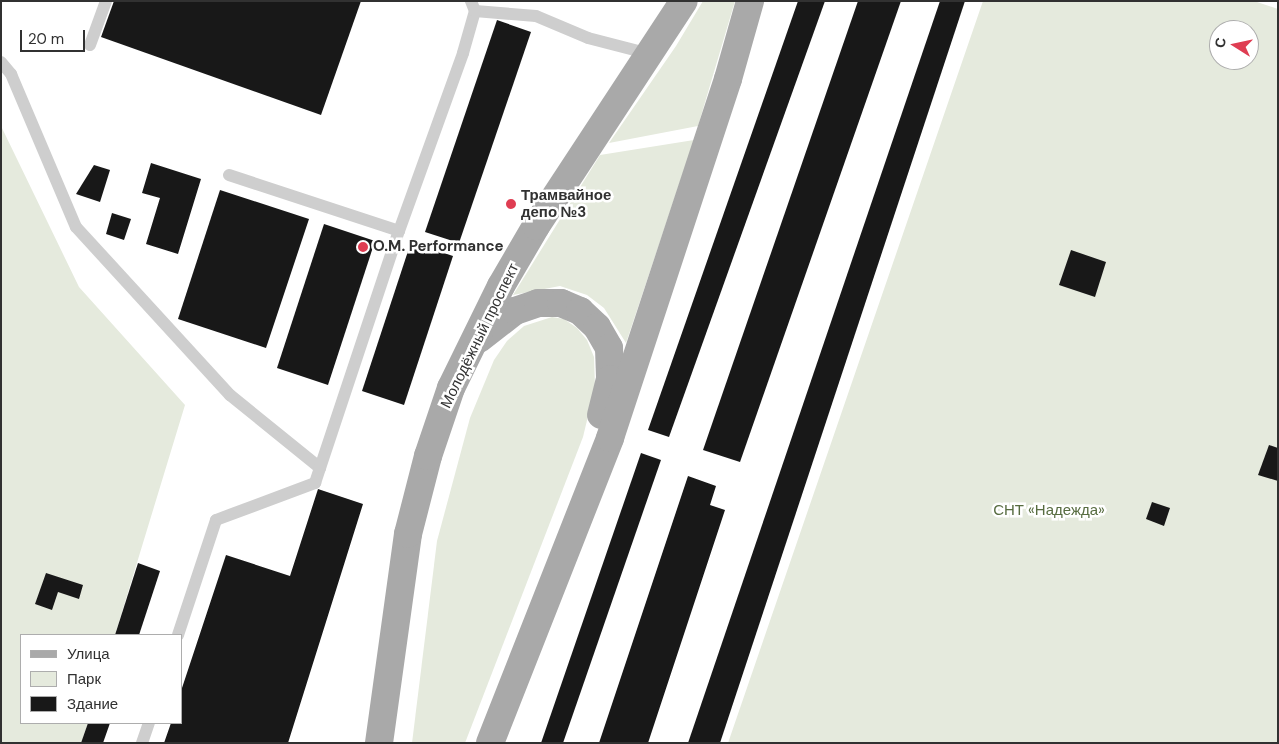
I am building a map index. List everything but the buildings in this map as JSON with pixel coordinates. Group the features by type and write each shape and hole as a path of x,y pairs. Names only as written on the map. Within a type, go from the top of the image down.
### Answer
{"main road":[{"name":"Молодёжный проспект","path":"379,743 408,534 428,456 451,388 500,286 536,226 684,1"},
{"path":"490,743 599,469 728,79 750,1"},
{"path":"474,343 515,311 538,303 561,303 580,311 597,327 609,348 610,379 597,430 599,469"}],"lane":[{"path":"90,45 106,1"},
{"path":"178,634 216,520 314,483 473,6 536,16 588,38 650,54"},
{"path":"1,62 11,74 76,227 230,395 320,468"},
{"path":"229,175 399,231"},
{"path":"142,743 149,724"}],"green space":[{"path":"703,1 735,1 698,126 609,143 676,46"},
{"name":"СНТ «Надежда»","path":"983,1 1254,1 1278,9 1278,743 728,743"},
{"path":"1,126 79,287 185,405 115,634 20,634 20,724 88,724 81,743 1,743"},
{"path":"694,140 626,343 604,308 587,295 560,286 513,295 600,155"},
{"path":"552,317 564,319 577,328 587,340 594,357 595,387 583,437 465,743 412,743 437,541 470,418 494,360 507,341 524,326"}],"place":[{"name":"Трамвайное депо №3","path":"511,204"},
{"name":"O.M. Performance","path":"363,247"}]}
